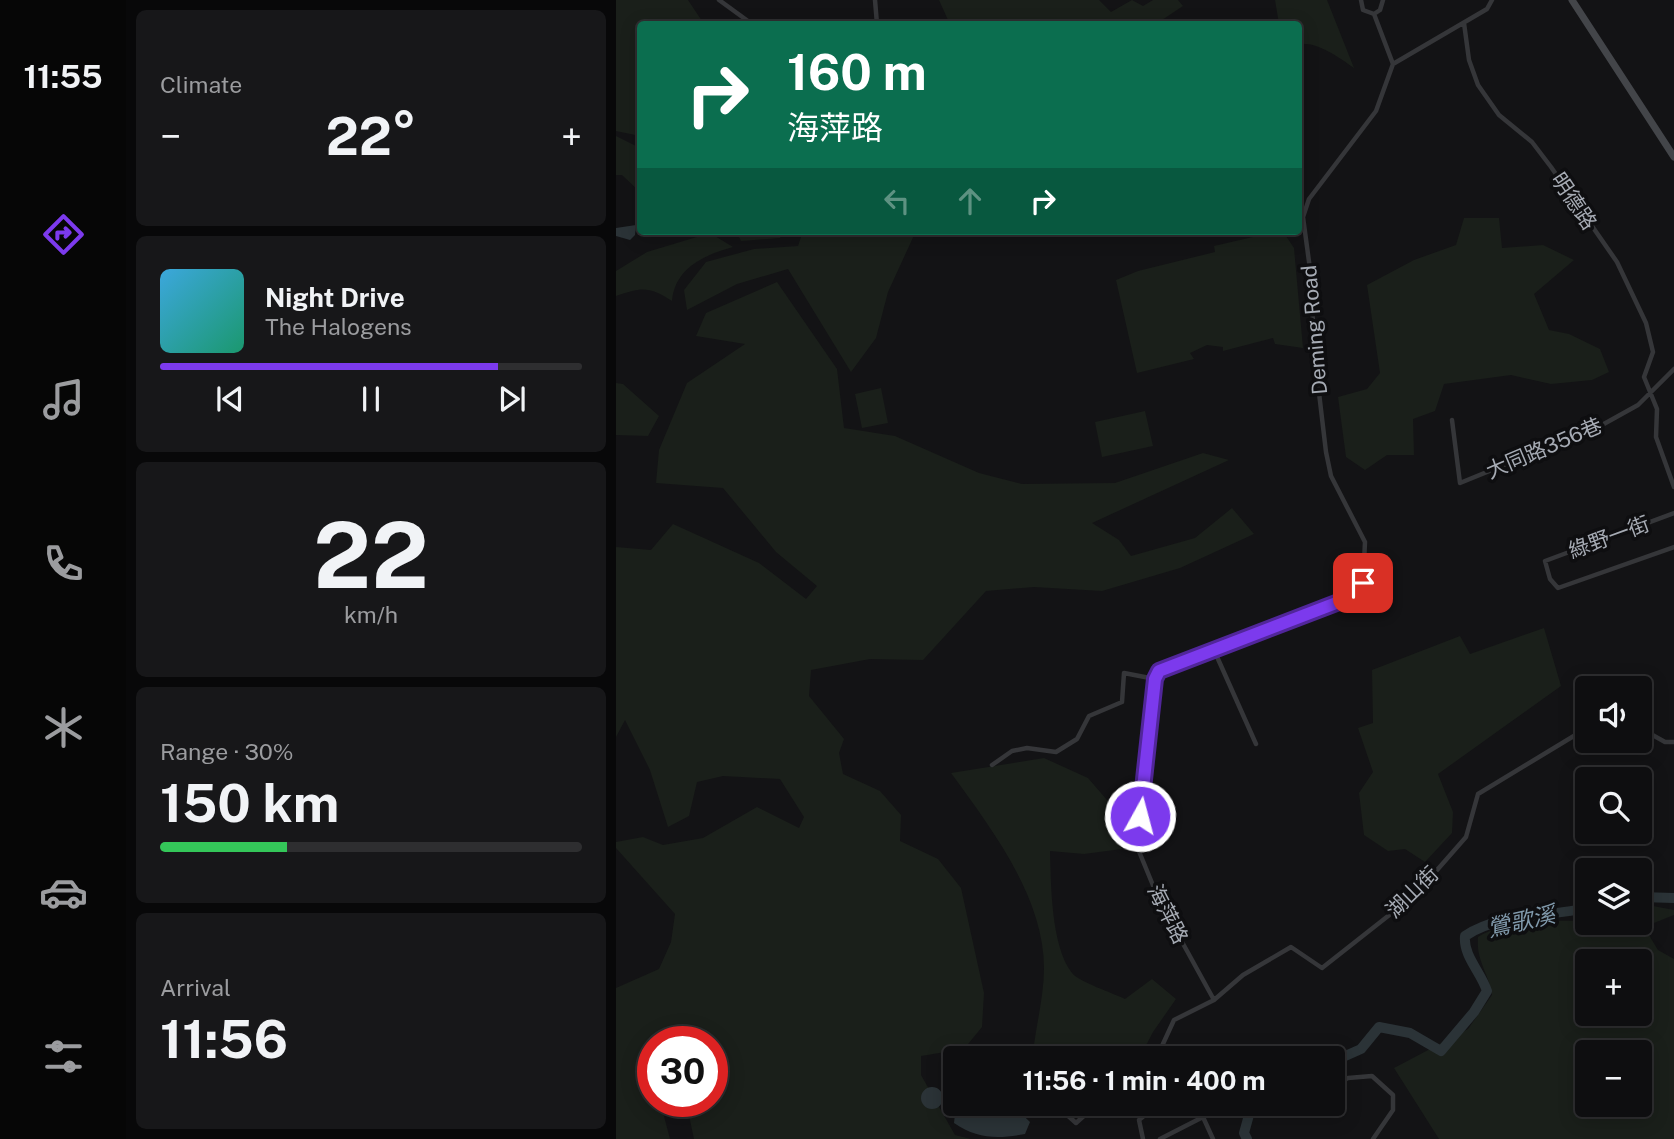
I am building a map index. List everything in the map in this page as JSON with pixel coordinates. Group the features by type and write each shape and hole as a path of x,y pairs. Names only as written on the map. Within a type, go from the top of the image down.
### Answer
{"street":[{"path":"719,0 748,21"},
{"path":"875,0 877,21"},
{"path":"1361,0 1363,10 1374,14 1393,64 1487,9 1492,0"},
{"path":"1374,14 1380,10 1383,0"},
{"path":"1572,0 1674,157"},
{"name":"明德路","path":"1464,23 1469,60 1478,85 1499,115 1532,142 1624,274 1651,337 1653,352 1644,377 1657,409 1656,437 1674,487"},
{"name":"Deming Road","path":"1214,650 1344,600 1363,583 1366,542 1331,476 1326,452 1303,217 1309,199 1376,111 1393,64"},
{"name":"大同路356巷","path":"1452,420 1460,483 1602,425 1638,405 1674,369"},
{"name":"綠野一街","path":"1674,513 1545,561 1550,579 1558,588 1674,547"},
{"path":"992,765 1012,751 1027,748 1056,752 1077,739 1089,716 1122,702 1124,673 1155,679 1159,671 1214,650 1256,744"},
{"name":"海萍路","path":"1155,679 1136,844 1138,855 1159,900 1214,1000"},
{"name":"湖山街","path":"1214,1000 1243,975 1291,947 1322,968 1416,894 1466,837 1478,794 1575,735"},
{"path":"1652,735 1665,742 1674,742"},
{"path":"1162,1046 1174,1020 1214,1000"},
{"path":"1345,1080 1372,1076 1393,1095 1393,1110 1373,1139"},
{"path":"1068,1116 1076,1123 1084,1116"},
{"path":"1143,1139 1139,1120 1144,1116"},
{"path":"1160,1139 1202,1117 1213,1139"}],"shaded area":[{"path":"616,0 688,0 702,21 637,21 637,135 616,131"},
{"path":"939,0 1099,0 1111,12 1132,0 1143,6 1153,0 1178,0 1183,6 1160,21 948,20"},
{"path":"1275,0 1327,0 1354,68 1321,48 1302,44 1302,21 1278,21"},
{"path":"616,136 637,146 637,189 622,175 616,175"},
{"path":"1464,218 1499,218 1502,248 1543,245 1574,260 1534,294 1549,330 1569,334 1600,349 1609,372 1592,380 1551,384 1511,375 1444,384 1435,411 1413,419 1414,455 1387,455 1365,470 1346,457 1338,397 1367,389 1380,373 1367,285 1414,260 1456,245"},
{"path":"636,225 635,235 630,240 616,236 616,228"},
{"path":"703,235 713,235 733,247 702,259 685,272 674,290 672,301 651,290 632,291 616,296 616,271 647,252"},
{"path":"738,235 782,235 780,238 741,241"},
{"path":"802,235 914,235 888,292 876,338 851,372 788,269 737,284 687,310 684,290 706,262 754,249 798,246"},
{"path":"1261,235 1286,236 1294,248 1303,348 1275,344 1273,338 1223,351 1223,347 1207,345 1190,353 1194,359 1137,373 1116,280 1138,271 1215,252 1214,246"},
{"path":"777,282 837,369 844,428 895,436 979,473 1022,484 1115,483 1203,453 1229,460 1092,523 1119,540 1131,556 1195,538 1232,508 1254,534 1180,568 1102,591 1034,587 986,591 923,660 870,659 811,670 809,696 844,739 839,753 843,774 880,791 901,815 900,841 938,859 961,888 984,993 982,1027 966,1046 943,1046 943,1052 921,1056 921,1075 955,1135 971,1139 694,1139 689,1117 728,1117 728,1026 637,1026 637,1117 664,1117 670,1139 616,1139 616,988 659,969 671,942 675,914 616,848 616,842 643,837 663,845 703,838 757,807 799,828 804,817 780,779 723,776 697,782 689,816 668,827 650,770 625,720 616,737 616,547 651,550 673,524 759,563 806,599 817,586 776,552 723,488 656,483 659,450 687,383 745,344 696,336 706,313"},
{"path":"616,383 623,384 659,416 648,436 616,435"},
{"path":"881,388 888,423 862,428 855,394"},
{"path":"1145,411 1153,446 1102,457 1095,422"},
{"path":"1544,628 1561,686 1438,774 1453,812 1452,833 1425,862 1405,849 1388,851 1364,835 1359,793 1373,772 1358,728 1373,723 1372,670 1460,636 1470,654"},
{"path":"1044,758 1088,778 1107,800 1125,807 1122,849 1084,854 1050,851 1051,881 1056,931 1065,961 1072,973 1089,984 1125,999 1152,979 1176,999 1146,1046 1034,1046 1044,968 1042,941 1035,915 998,840 951,773"},
{"path":"1652,906 1674,910 1674,915 1652,924"},
{"path":"1575,921 1575,935 1649,935 1658,950 1674,959 1674,1139 1439,1139 1394,1068 1468,1029 1492,995 1480,960 1478,937 1512,925"},
{"path":"932,1087 940,1090 940,1106 932,1109 924,1106 921,1098 924,1090"},
{"path":"955,1116 1023,1116 1030,1122 1025,1134 1006,1137 979,1135 954,1123"}],"waterway":[{"name":"鶯歌溪","path":"1652,897 1674,898"},
{"name":"鶯歌溪","path":"1345,1056 1361,1049 1379,1027 1410,1033 1441,1051 1474,1012 1487,991 1469,957 1465,936 1508,919 1575,910"},
{"name":"鶯歌溪","path":"1247,1139 1244,1133 1249,1116"}],"route":[{"path":"1140,816 1155,679 1159,671 1344,600 1363,583"}]}
